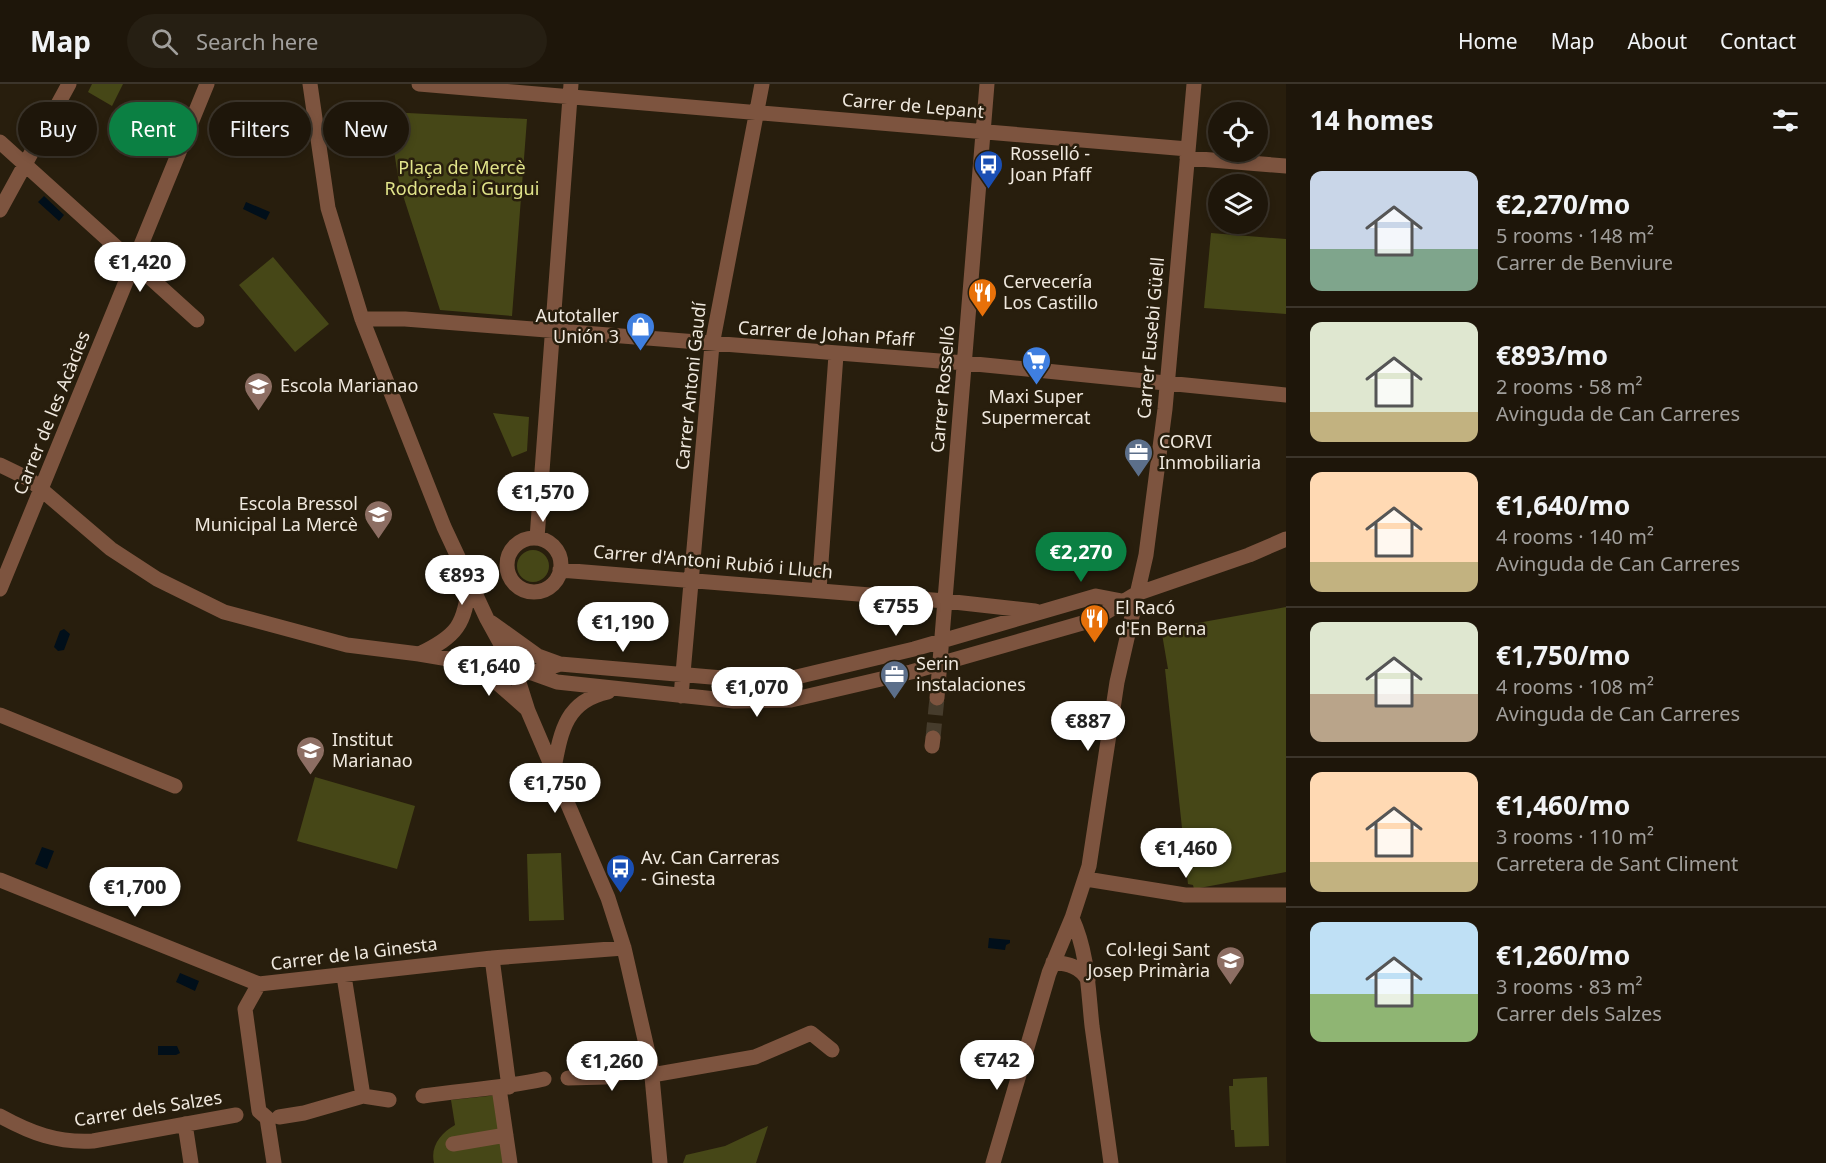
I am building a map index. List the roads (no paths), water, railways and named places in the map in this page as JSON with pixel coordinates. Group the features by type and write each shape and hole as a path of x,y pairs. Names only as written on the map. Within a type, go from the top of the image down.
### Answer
{"street":[{"path":"0,210 69,84"},
{"name":"Carrer de les Acàcies","path":"0,589 207,84"},
{"path":"310,84 328,208 362,319 444,527 487,619 515,670 528,711 608,898 624,948 652,1071 660,1163"},
{"name":"Carrer de Lepant","path":"419,84 570,89 757,113 983,132 1286,166"},
{"name":"Carrer Antoni Gaudí","path":"681,696 712,345 762,84"},
{"name":"Carrer Rosselló","path":"937,698 987,84"},
{"name":"Carrer Eusebi Güell","path":"993,1163 1053,962 1086,879 1096,827 1106,744 1146,555 1167,384 1194,84"},
{"path":"537,538 570,89"},
{"path":"0,142 197,320"},
{"name":"Carrer de Johan Pfaff","path":"362,319 405,319 836,355 965,363 1286,394"},
{"path":"819,590 836,355"},
{"path":"0,465 29,479 120,555 180,592 224,612 347,645 515,670 557,682 757,702 791,700 939,663 1093,620 1136,594 1249,555 1286,539"},
{"path":"537,538 555,548 559,555 560,570 551,586 542,591 522,589 510,577 507,568 510,552 523,540 537,538"},
{"name":"Carrer d'Antoni Rubió i Lluch","path":"560,570 819,590 1043,612"},
{"path":"418,654 447,639 456,631 466,610 469,582"},
{"path":"487,619 538,656 560,664 746,680 788,679 940,641 1096,596 1122,601"},
{"path":"465,662 486,673 528,711"},
{"path":"532,673 560,664"},
{"path":"554,768 562,730 570,716 582,702 594,695 619,690"},
{"path":"0,715 175,786"},
{"path":"1086,879 1185,895 1286,895"},
{"name":"Carrer de la Ginesta","path":"0,880 259,984 492,958 624,948"},
{"path":"1072,918 1079,934 1089,981 1092,1024 1111,1163"},
{"path":"492,958 510,1163"},
{"path":"1053,962 1075,967 1083,972 1089,981"},
{"path":"344,976 363,1096"},
{"path":"259,984 245,1009 259,1110 267,1118 274,1163"},
{"path":"568,1078 605,1077 754,1057 811,1033 832,1050"},
{"path":"423,1096 471,1089 504,1088 544,1079"},
{"path":"279,1117 304,1113 363,1096 389,1100"},
{"name":"Carrer dels Salzes","path":"0,1116 41,1136 73,1142 236,1115"},
{"path":"185,1124 191,1163"},
{"path":"453,1143 506,1135"}],"water":[{"path":"44,196 64,215 59,221 38,202"},
{"path":"246,202 270,212 266,220 243,209"},
{"path":"64,629 70,634 64,650 58,651 54,647 60,631"},
{"path":"42,847 54,851 47,869 35,864"},
{"path":"989,938 1010,940 1010,943 1006,945 1005,950 988,948"},
{"path":"180,973 199,981 195,991 176,982"},
{"path":"158,1046 177,1046 180,1053 158,1055"}],"tunnel":[{"path":"933,738 937,698"}],"place":[{"name":"Rosselló - Joan Pfaff","path":"989,190"},
{"name":"Cervecería Los Castillo","path":"982,318"},
{"name":"Autotaller Unión 3","path":"640,352"},
{"name":"Maxi Super Supermercat","path":"1036,386"},
{"name":"Escola Marianao","path":"259,412"},
{"name":"CORVI Inmobiliaria","path":"1138,478"},
{"name":"Escola Bressol Municipal La Mercè","path":"379,540"},
{"name":"El Racó d'En Berna","path":"1094,644"},
{"name":"Serin instalaciones","path":"895,700"},
{"name":"Institut Marianao","path":"311,776"},
{"name":"Av. Can Carreras - Ginesta","path":"620,894"},
{"name":"Col·legi Sant Josep Primària","path":"1231,986"}],"park label":[{"name":"Plaça de Mercè Rodoreda i Gurgui","path":"462,178"}]}
